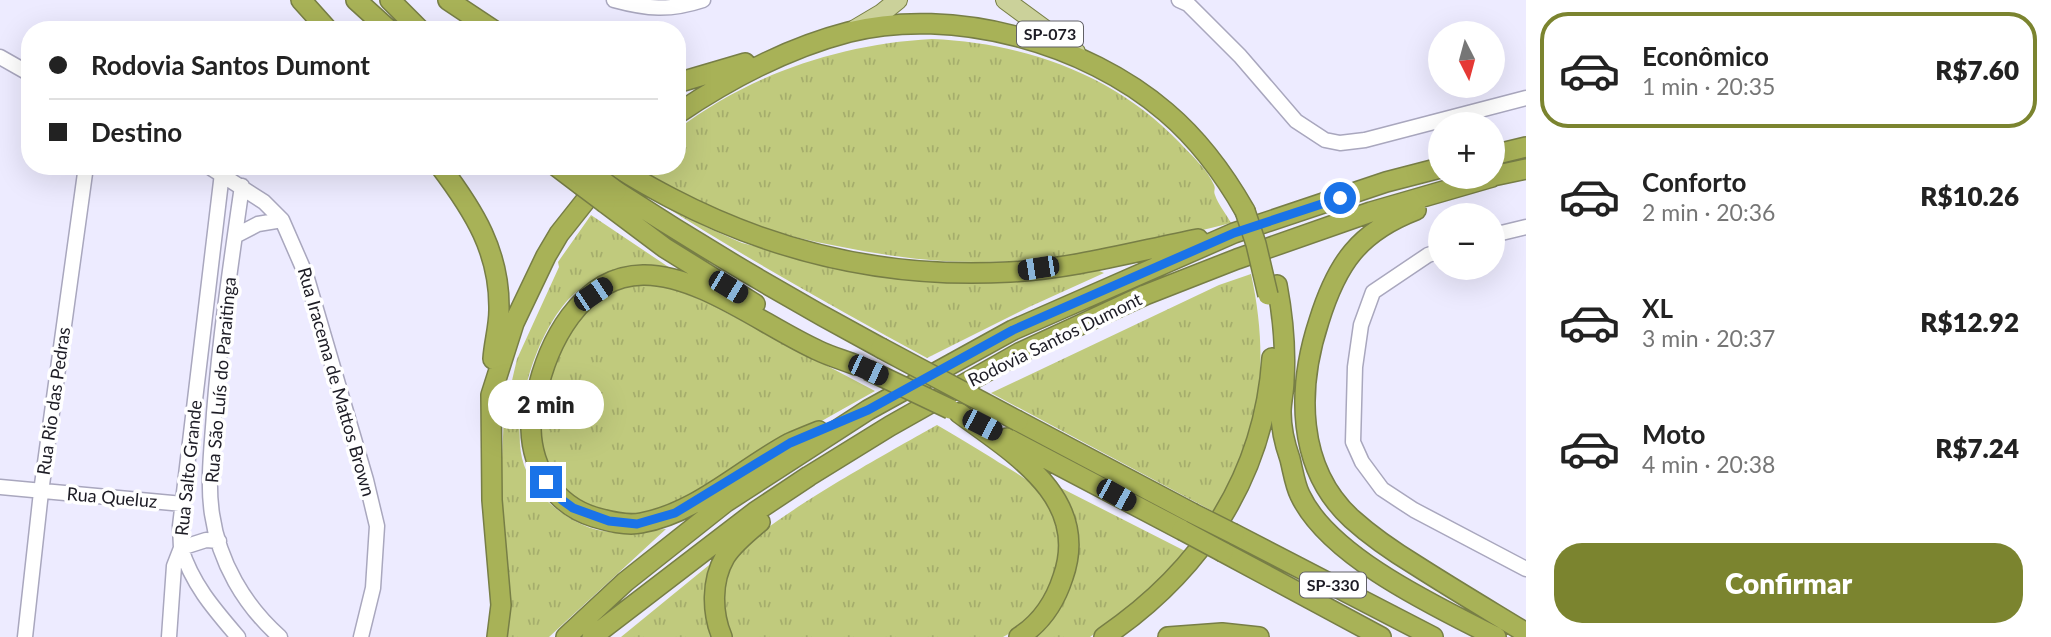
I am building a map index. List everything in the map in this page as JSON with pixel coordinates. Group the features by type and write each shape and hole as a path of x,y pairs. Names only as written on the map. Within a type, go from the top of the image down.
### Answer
{"highway":[{"path":"301,0 320,21"},
{"path":"356,0 379,21"},
{"path":"390,0 411,21"},
{"path":"448,0 480,21"},
{"path":"686,81 848,33 891,26 971,26 1051,46 1096,66 1144,94 1166,111 1211,158 1245,211 1265,250 1272,290 1271,382 1259,435 1241,484 1227,509 1179,574 1159,595 1104,637"},
{"path":"686,109 743,74 797,50"},
{"path":"1505,152 1526,147"},
{"name":"Rodovia Santos Dumont","path":"1505,174 1526,169"},
{"name":"Rodovia Santos Dumont","path":"566,637 625,582 726,502 868,410 1013,330 1234,233 1386,182 1428,172"},
{"path":"446,175 476,220 490,246 495,266 499,313 491,395 492,500 501,605 497,637"},
{"name":"SP-330","path":"585,175 665,248 862,367 1187,522 1234,534 1433,637"},
{"path":"491,395 514,323 546,256 578,209 615,175"},
{"path":"629,175 702,214 746,232 815,256 886,268 943,273 1011,272 1091,261 1234,233"},
{"name":"Rodovia Santos Dumont","path":"592,637 755,512 862,444 1019,353 1145,295 1305,234 1452,189"},
{"path":"1464,189 1377,229 1346,259 1334,279 1316,328 1307,376 1305,428 1312,457 1324,485 1351,518 1387,547 1526,633"},
{"name":"SP-330","path":"610,197 701,246 787,298 1018,421 1187,522 1223,552 1381,637"},
{"path":"862,367 817,350 739,308 687,284 644,275 617,280 581,302 548,355 531,427 535,457 546,482 573,508 609,521 637,524 675,513 790,443 868,410"},
{"path":"1272,290 1284,321 1285,361 1281,413 1284,434 1299,494 1311,513 1338,544 1354,556 1395,582 1496,637"},
{"path":"955,411 1010,450 1036,473 1055,495 1065,519 1069,544 1066,571 1057,596 1043,616 1019,637"},
{"path":"722,637 714,605 717,579 725,557 759,523 862,444"},
{"path":"1168,637 1222,632 1259,637"}],"main road":[{"path":"848,33 898,0"},
{"name":"SP-073","path":"1005,0 1096,66"}],"street":[{"path":"614,0 645,8 668,8 704,0"},
{"path":"1187,2 1240,56 1296,121 1325,140 1340,143 1365,140 1526,99"},
{"path":"0,57 21,69"},
{"name":"Rua Rio das Pedras","path":"25,637 41,492 85,175"},
{"name":"Rua Salto Grande","path":"169,637 174,566 181,548 183,504 219,215 215,175"},
{"name":"Rua Iracema de Mattos Brown","path":"223,175 264,202 282,220 306,275 377,526 373,589 361,637"},
{"name":"Rua São Luís do Paraitinga","path":"242,186 217,384 210,475 212,515 233,581 265,624 279,637"},
{"path":"235,236 258,224 282,220"},
{"path":"1505,231 1526,227"},
{"path":"1428,255 1373,292 1361,325 1355,367 1353,442 1362,462 1381,489 1526,569"},
{"name":"Rua Queluz","path":"0,487 183,504"},
{"path":"219,541 206,540 181,548 187,568 197,585 238,637"}],"green space":[{"path":"932,39 1001,47 1034,55 1097,81 1154,119 1204,168 1214,185 1218,202 1231,223 1136,245 1071,256 957,262 888,255 767,230 716,211 643,175 686,175 686,124 735,93 797,65 864,47"},
{"path":"672,208 742,243 835,266 1097,270 1104,273 927,358 764,267 669,209"},
{"path":"591,215 676,272 590,283 573,295 557,314 533,364 525,392 520,419 520,444 524,465 531,481 547,501 576,522 602,531 621,533 666,529 549,637 506,637 501,480 504,415 517,359 559,267 558,262"},
{"path":"1251,274 1260,346 1255,418 1241,465 1216,513 991,393 1219,285"},
{"path":"640,284 670,287 708,303 875,391 674,504 625,519 574,504 538,453 543,383 583,309 620,287"},
{"path":"937,425 1026,479 1044,498 1050,509 1059,546 1057,572 1050,592 1033,615 1003,637 729,637 724,609 725,582 731,563 742,549 763,531 825,490"},
{"path":"1061,488 1185,551 1160,580 1122,614 1090,637 1031,637 1064,596"},
{"path":"714,561 707,599 710,637 621,637"}],"route":[{"path":"546,482 573,508 609,521 637,524 675,513 790,443 868,410 1013,330 1234,233 1340,198"}]}
